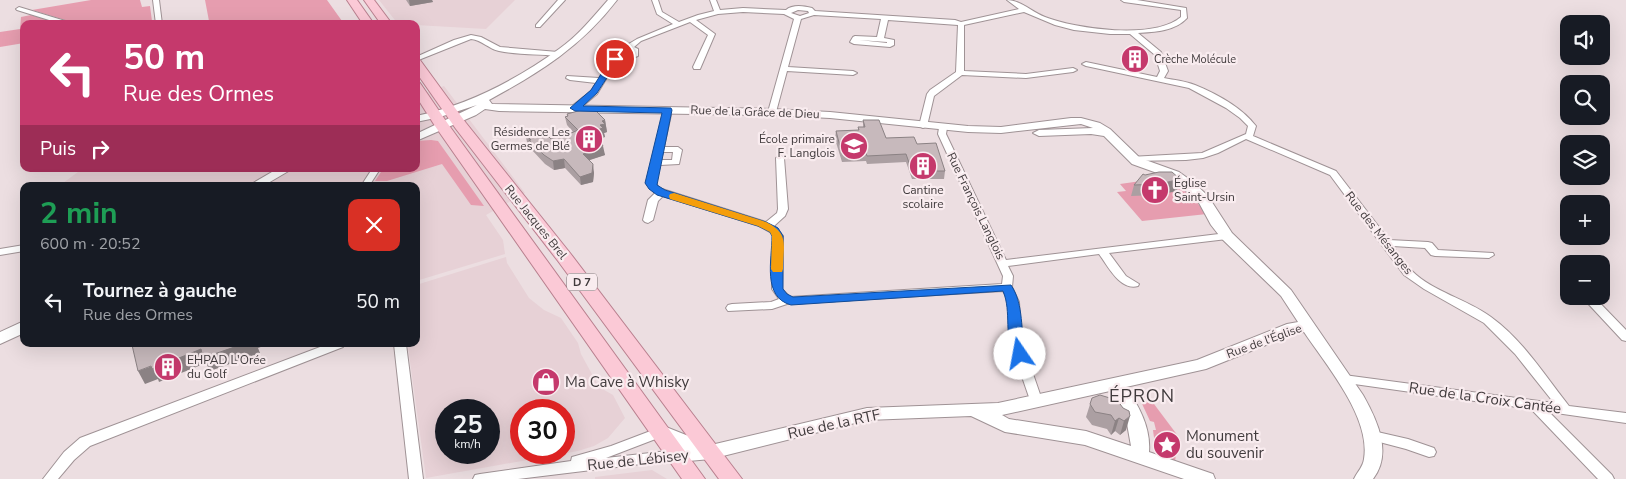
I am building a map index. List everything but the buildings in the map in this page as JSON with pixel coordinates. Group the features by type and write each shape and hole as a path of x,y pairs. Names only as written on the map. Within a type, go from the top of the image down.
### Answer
{"main road":[{"path":"352,0 366,20"},
{"path":"369,0 384,20"},
{"name":"Rue Jacques Brel","path":"420,64 450,119 677,455"},
{"name":"Rue Jacques Brel","path":"420,90 450,119 513,194 718,451"},
{"name":"D 7","path":"718,451 731,479"},
{"name":"D 7","path":"677,455 694,479"}],"street":[{"path":"156,0 158,20"},
{"path":"538,26 562,0"},
{"path":"420,136 483,103 558,54 578,39 613,0"},
{"path":"713,0 718,12"},
{"path":"1010,0 1024,10 1052,23 1097,32 1132,32 1162,29 1178,23 1184,18 1184,8 1124,0"},
{"path":"655,1 659,13 678,24"},
{"path":"626,47 636,51 635,54 629,58 615,59 607,55 609,51 626,47 678,24 718,12 743,10 788,12 791,9 802,8 810,9 813,14"},
{"path":"19,9 56,20"},
{"path":"788,12 790,16 798,18 808,17 813,14 955,22 961,24 1024,10"},
{"path":"772,112 798,18"},
{"path":"880,39 885,18"},
{"path":"691,20 712,34 697,68"},
{"path":"960,73 961,24"},
{"path":"1132,32 1158,54 1164,71 1160,78"},
{"path":"420,59 457,41 472,37 478,37 488,45 499,49 558,54"},
{"path":"575,108 594,92 615,59"},
{"path":"1086,64 1160,78 1195,88 1243,116 1252,126 1250,135 1206,154 1189,157 1153,156 1133,159"},
{"path":"784,69 853,74"},
{"path":"923,126 930,96 960,73 1026,76 1073,70"},
{"path":"570,78 601,82"},
{"path":"498,93 497,101 507,107"},
{"path":"420,120 450,119 483,103 507,107"},
{"name":"Rue de la Grâce de Dieu","path":"507,107 772,112 830,115 942,128 1039,133 1091,128 1109,135 1133,159"},
{"path":"668,110 651,183 656,190 661,192 768,226 774,230 778,236 777,290 786,300"},
{"name":"Rue François Langlois","path":"942,128 942,134 1004,263 1009,279 1007,287 1014,302 1015,339 1036,400"},
{"name":"Rue des Mésanges","path":"1245,136 1333,173 1408,273 1423,285 1486,319 1497,328 1566,410"},
{"path":"655,163 676,162 678,150 658,149"},
{"path":"768,226 782,214 783,209 780,158"},
{"name":"Rue de l'Église","path":"1036,400 1200,365 1293,328 1308,326 1280,286 1227,236 1218,225 1203,199 1189,184 1175,175 1146,166 1133,159"},
{"path":"262,182 280,172"},
{"path":"648,220 653,200 661,192"},
{"path":"1004,263 1227,236"},
{"path":"1385,243 1428,245 1435,253 1489,255"},
{"path":"0,252 20,249"},
{"path":"1102,251 1122,278 1134,284"},
{"path":"732,308 772,305 786,300 1007,287"},
{"path":"1595,305 1626,337"},
{"path":"1308,326 1357,400 1373,436 1372,461 1369,473 1363,479"},
{"path":"0,339 20,328"},
{"path":"50,479 69,456 85,442 331,347"},
{"path":"400,347 416,479"},
{"name":"Rue de la Croix Cantée","path":"1344,379 1626,418"},
{"path":"1114,384 1135,417 1140,440 1139,457"},
{"name":"Rue de la RTF","path":"718,451 867,414 998,409 1036,400"},
{"path":"1536,407 1607,479"},
{"path":"974,410 992,417 1005,426 1086,438 1183,475 1206,479"},
{"path":"661,432 718,451"},
{"name":"Rue de Lébisey","path":"543,472 614,450 661,432"},
{"path":"1373,436 1408,444 1429,452"},
{"name":"Rue de Lébisey","path":"480,479 718,451"}],"shaded area":[{"path":"91,0 140,0 142,7 150,6 152,20 65,20 32,10"},
{"path":"205,0 327,0 341,20 209,20"},
{"path":"379,0 515,0 486,29 420,25 420,20 395,20"},
{"path":"31,15 48,20 21,20 21,17"},
{"path":"20,29 20,44 0,47 0,32"},
{"path":"444,86 525,193 486,215 503,240 505,254 420,280 420,182 64,182 78,172 420,172 420,95"},
{"path":"420,141 438,141 484,206 471,205 442,164 420,171"},
{"path":"381,172 416,172 387,181 375,181"},
{"path":"1148,180 1178,182 1194,196 1193,198 1207,214 1142,221 1117,192 1126,191 1120,184"},
{"path":"506,257 507,263 529,298 544,310 561,318 578,343 581,354 599,387 613,395 625,418 608,438 594,446 575,452 575,399 510,399 510,463 426,478 408,347 420,347 420,284"},
{"path":"1145,392 1178,436 1175,462 1161,454 1156,446 1153,430 1156,430 1154,422 1150,421 1137,393"},
{"path":"652,470 667,479 595,479 595,477"}],"slow traffic":[{"path":"674,196 768,226 774,230 778,236 777,269"}],"place":[{"name":"Crèche Molécule","path":"1135,59"},
{"name":"Résidence Les Germes de Blé","path":"589,139"},
{"name":"École primaire F. Langlois","path":"854,146"},
{"name":"Cantine scolaire","path":"923,166"},
{"name":"Église Saint-Ursin","path":"1155,190"},
{"name":"EHPAD L'Orée du Golf","path":"168,367"},
{"name":"Ma Cave à Whisky","path":"546,382"},
{"name":"Monument du souvenir","path":"1167,445"}],"district":[{"name":"ÉPRON","path":"1142,396"}],"route":[{"path":"615,59 594,92 575,108 668,110 651,183 653,187 661,192 768,226 774,230 778,236 777,290 786,300 1007,287 1014,302 1015,339 1020,354"}]}
